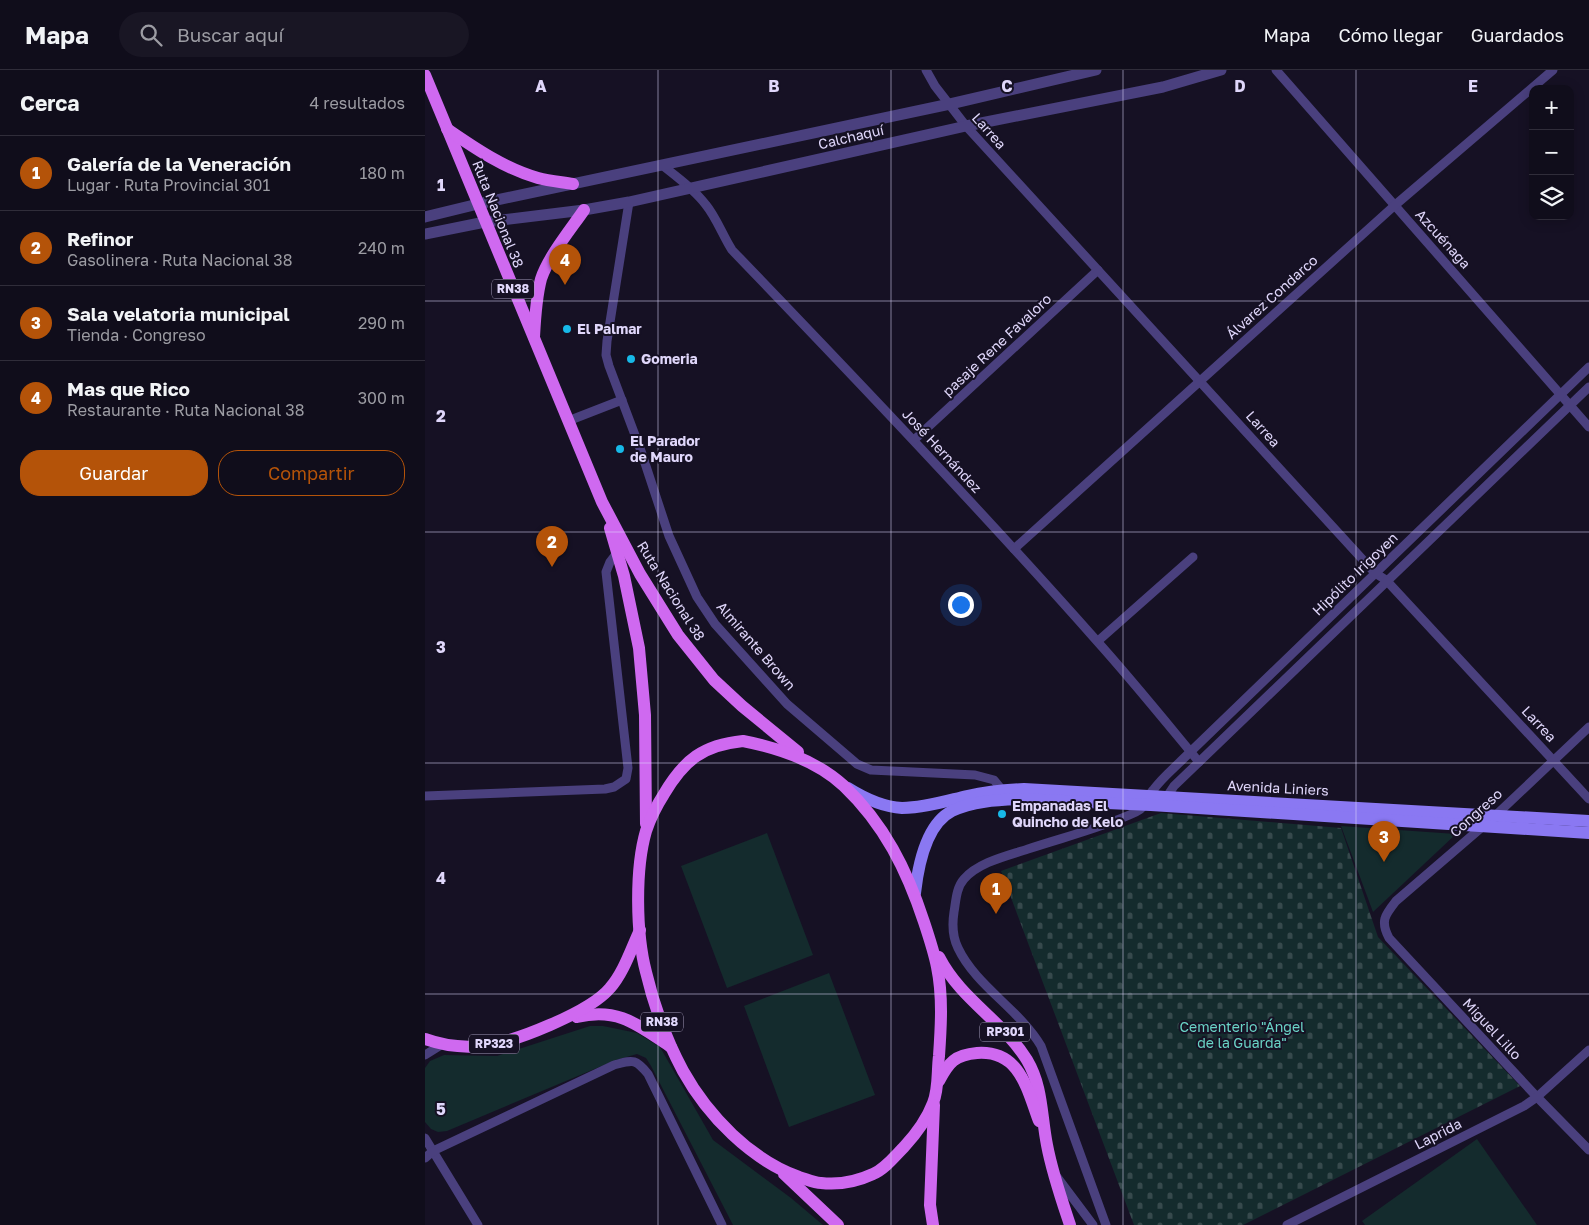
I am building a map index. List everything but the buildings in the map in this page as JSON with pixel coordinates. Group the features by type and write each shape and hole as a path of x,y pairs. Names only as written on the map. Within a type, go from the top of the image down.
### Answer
{"main road":[{"name":"Ruta Nacional 38","path":"425,75 602,502 640,574 678,635 714,680 741,706 816,766"},
{"path":"447,129 481,153 511,168 539,178 573,184"},
{"path":"534,340 541,278 560,244 585,210"},
{"name":"Ruta Nacional 38","path":"602,502 624,576 639,648 645,715 646,831"},
{"name":"RN38","path":"838,1225 780,1170 741,1143 699,1095 685,1074 671,1047 645,970 640,930 639,899 640,862 646,831 658,804 674,776 687,762 707,749 723,743 743,741 780,750 816,766 842,785 865,809 883,832 896,852 915,893 937,968 941,1001 930,1205 933,1225"},
{"path":"842,785 873,801 902,808 967,801"},
{"name":"Avenida Liniers","path":"967,801 1003,790 1024,789 1164,801 1495,815 1589,821"},
{"name":"Avenida Liniers","path":"967,801 1020,799 1147,800"},
{"path":"915,893 923,854 935,828 943,817 967,801"},
{"name":"Avenida Liniers","path":"1164,801 1589,833"},
{"name":"RP323","path":"560,1021 597,1000 610,988 620,974 640,930"},
{"name":"RP301","path":"929,939 952,979 965,995 1007,1034 1028,1061 1036,1078 1040,1093 1046,1143 1052,1170 1070,1225"},
{"name":"RP323","path":"425,1039 441,1045 468,1046 494,1044 560,1021 592,1014 623,1017 671,1047"},
{"name":"RP301","path":"936,1084 946,1068 957,1058 966,1054 985,1053 999,1056 1011,1063 1022,1076 1046,1143"},
{"name":"RN38","path":"780,1170 820,1184 851,1181 877,1172 913,1137 924,1122 935,1100"}],"street":[{"name":"Larrea","path":"925,70 966,126 1375,573 1386,580 1589,799"},
{"name":"Calchaquí","path":"425,217 478,204 949,104 1096,70"},
{"name":"Calchaquí","path":"425,234 485,222 585,210 629,202 966,126 1163,87 1221,70"},
{"name":"Azcuénaga","path":"1276,70 1589,427"},
{"name":"Álvarez Condarco","path":"1014,549 1394,206 1553,70"},
{"name":"José Hernández","path":"662,165 691,188 708,207 732,250 913,440 1098,641 1199,762"},
{"name":"Almirante Brown","path":"629,202 606,355 669,536 697,597 715,624 787,704 857,764 871,770 975,775 994,780 1003,790"},
{"name":"pasaje Rene Favaloro","path":"913,440 1098,270"},
{"name":"Hipólito Irigoyen","path":"1147,800 1154,788 1190,752 1589,367"},
{"name":"Hipólito Irigoyen","path":"1164,801 1174,786 1589,386"},
{"path":"568,421 622,400"},
{"path":"425,796 605,789 614,787 626,779 628,768 606,572 610,562 617,553"},
{"path":"1098,641 1193,557"},
{"name":"Congreso","path":"1383,920 1387,911 1396,901 1495,815 1589,727"},
{"path":"1106,1225 1041,1046 1031,1029 975,973 964,959 953,935 953,918 959,889 964,879 977,869 997,859 1111,822 1138,811 1147,800"},
{"name":"Miguel Lillo","path":"1383,920 1385,931 1389,938 1589,1150"},
{"path":"425,1055 441,1045"},
{"name":"Laprida","path":"1287,1225 1524,1106 1537,1097 1589,1050"},
{"path":"425,1158 433,1151 614,1065 629,1061 640,1064 648,1074 722,1225"},
{"path":"425,1138 477,1225"},
{"path":"1052,1170 1093,1225"}],"green space":[{"name":"Cementerio \"Ángel de la Guarda\"","path":"1161,813 1341,828 1378,937 1520,1086 1243,1225 1134,1225 1001,871"},
{"path":"1341,826 1456,834 1373,912"},
{"path":"767,833 813,955 727,988 681,866"},
{"path":"829,973 875,1095 789,1127 744,1006"},
{"path":"590,1026 603,1026 637,1033 660,1047 713,1140 791,1198 823,1225 733,1225 651,1066 646,1058 637,1054 616,1060 447,1131 438,1132 431,1129 425,1122 425,1068 430,1061 444,1055 497,1056"},
{"path":"1477,1139 1537,1225 1365,1225 1362,1221"}],"place":[{"name":"Mas que Rico","path":"565,285"},
{"name":"El Palmar","path":"567,329"},
{"name":"Gomeria","path":"631,359"},
{"name":"El Parador de Mauro","path":"620,449"},
{"name":"Refinor","path":"552,567"},
{"name":"Empanadas El Quincho de Kelo","path":"1002,814"},
{"name":"Sala velatoria municipal","path":"1384,862"},
{"name":"Galería de la Veneración","path":"996,914"}]}
